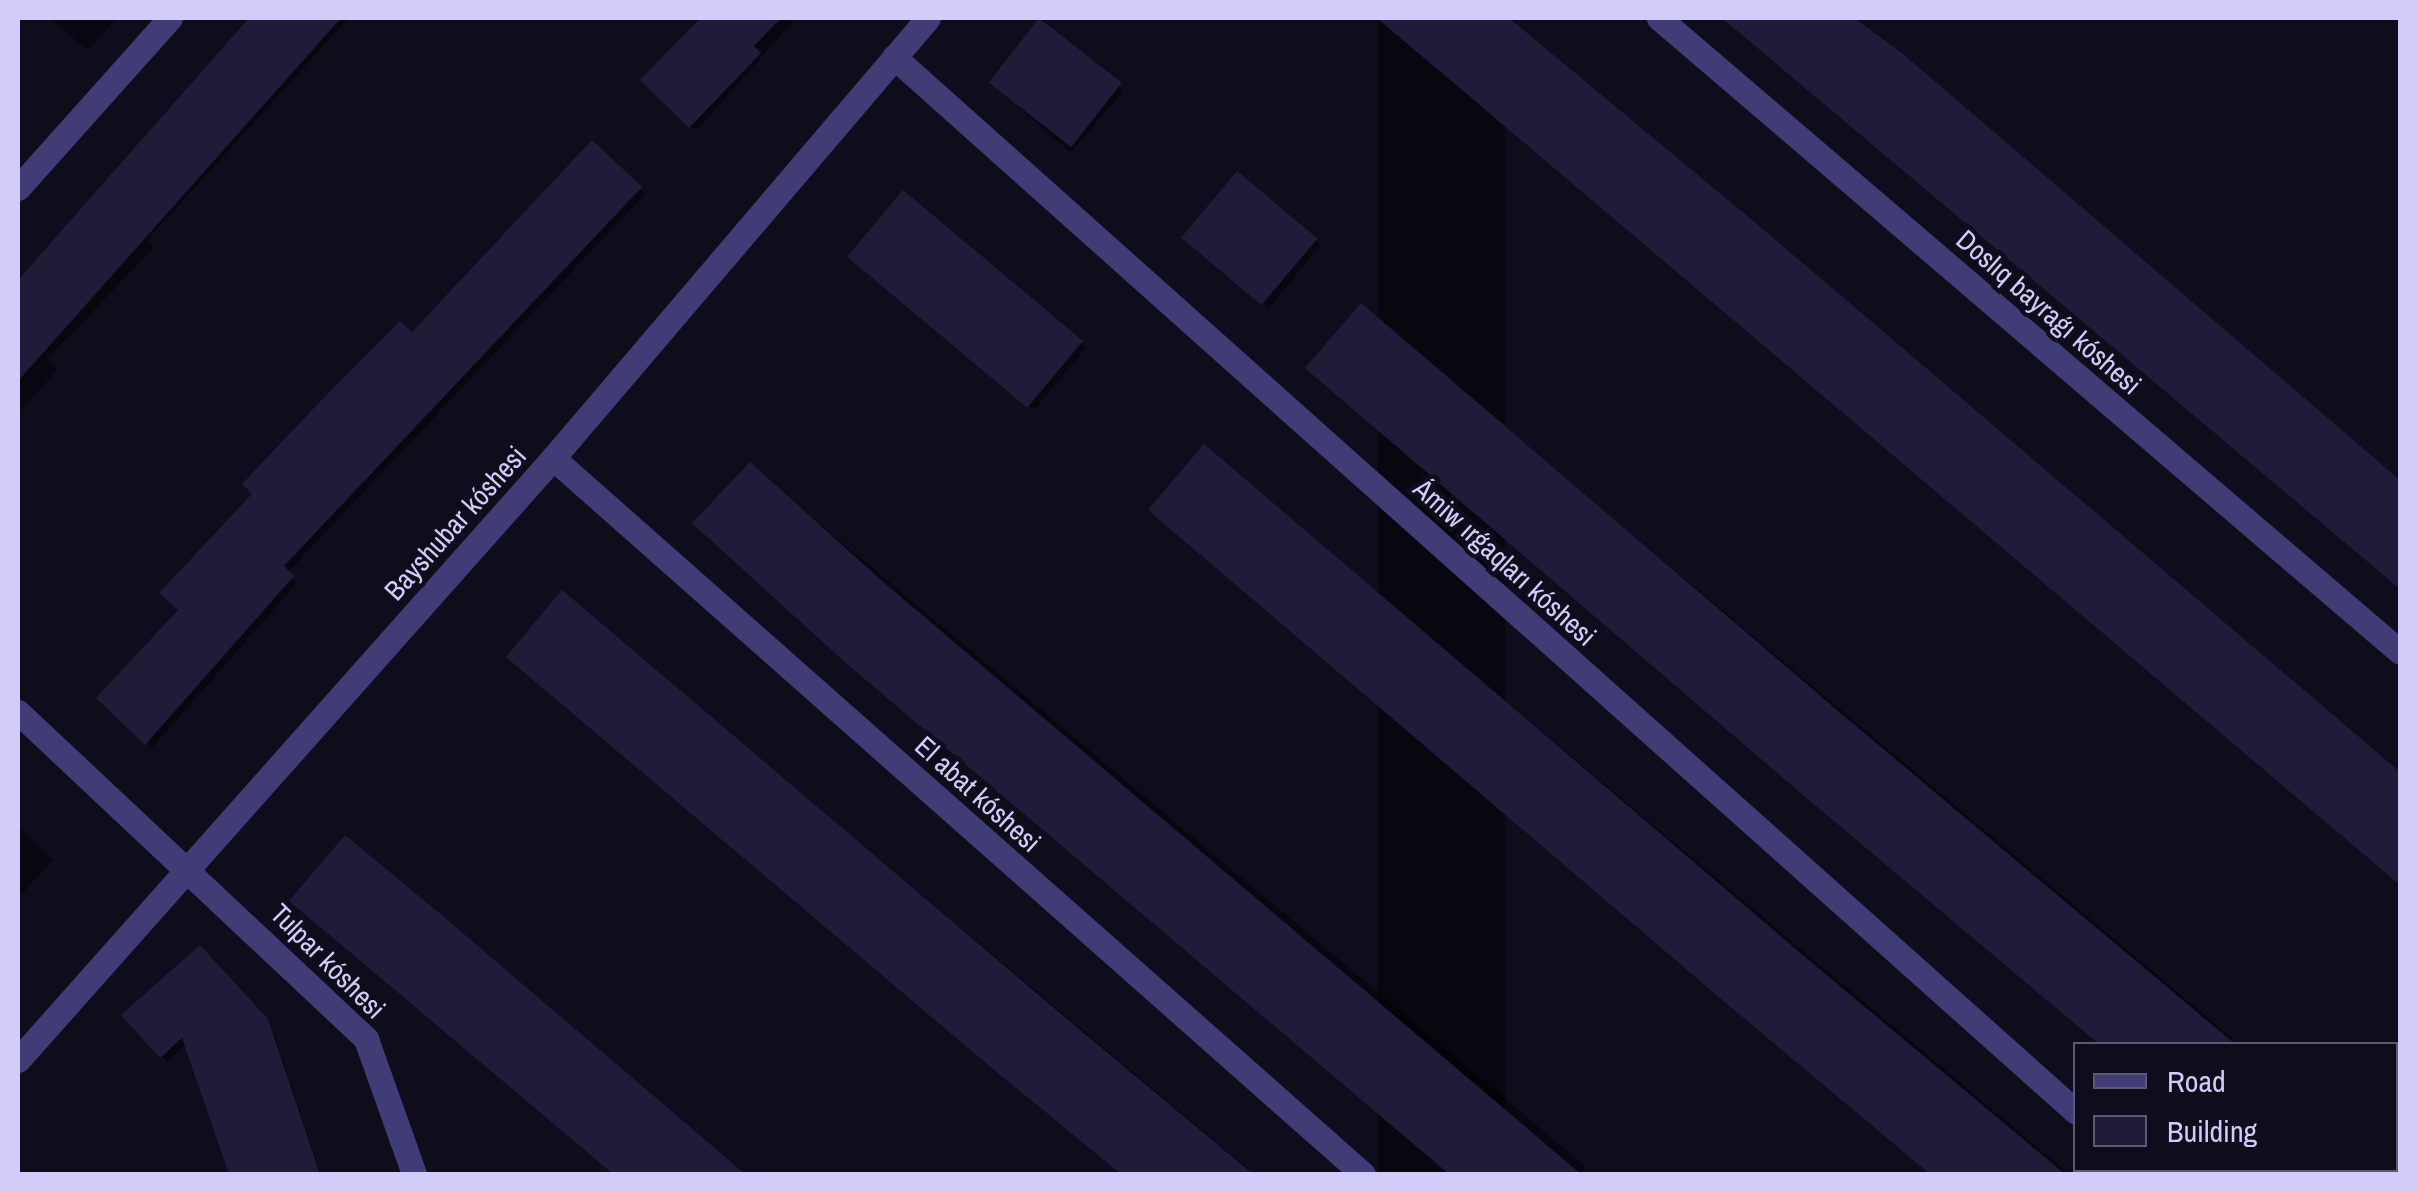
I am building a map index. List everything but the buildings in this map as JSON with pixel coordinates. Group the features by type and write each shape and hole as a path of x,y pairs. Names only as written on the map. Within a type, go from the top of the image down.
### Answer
{"street":[{"path":"18,188 170,18"},
{"name":"Bayshubar kóshesi","path":"18,1060 553,458 928,18"},
{"name":"Doslıq bayraǵı kóshesi","path":"1659,18 2400,652"},
{"name":"Ámiw ırǵaqları kóshesi","path":"894,57 2073,1109"},
{"name":"El abat kóshesi","path":"553,458 1363,1174"},
{"name":"Tulpar kóshesi","path":"18,712 189,865 366,1039 414,1174"}]}
